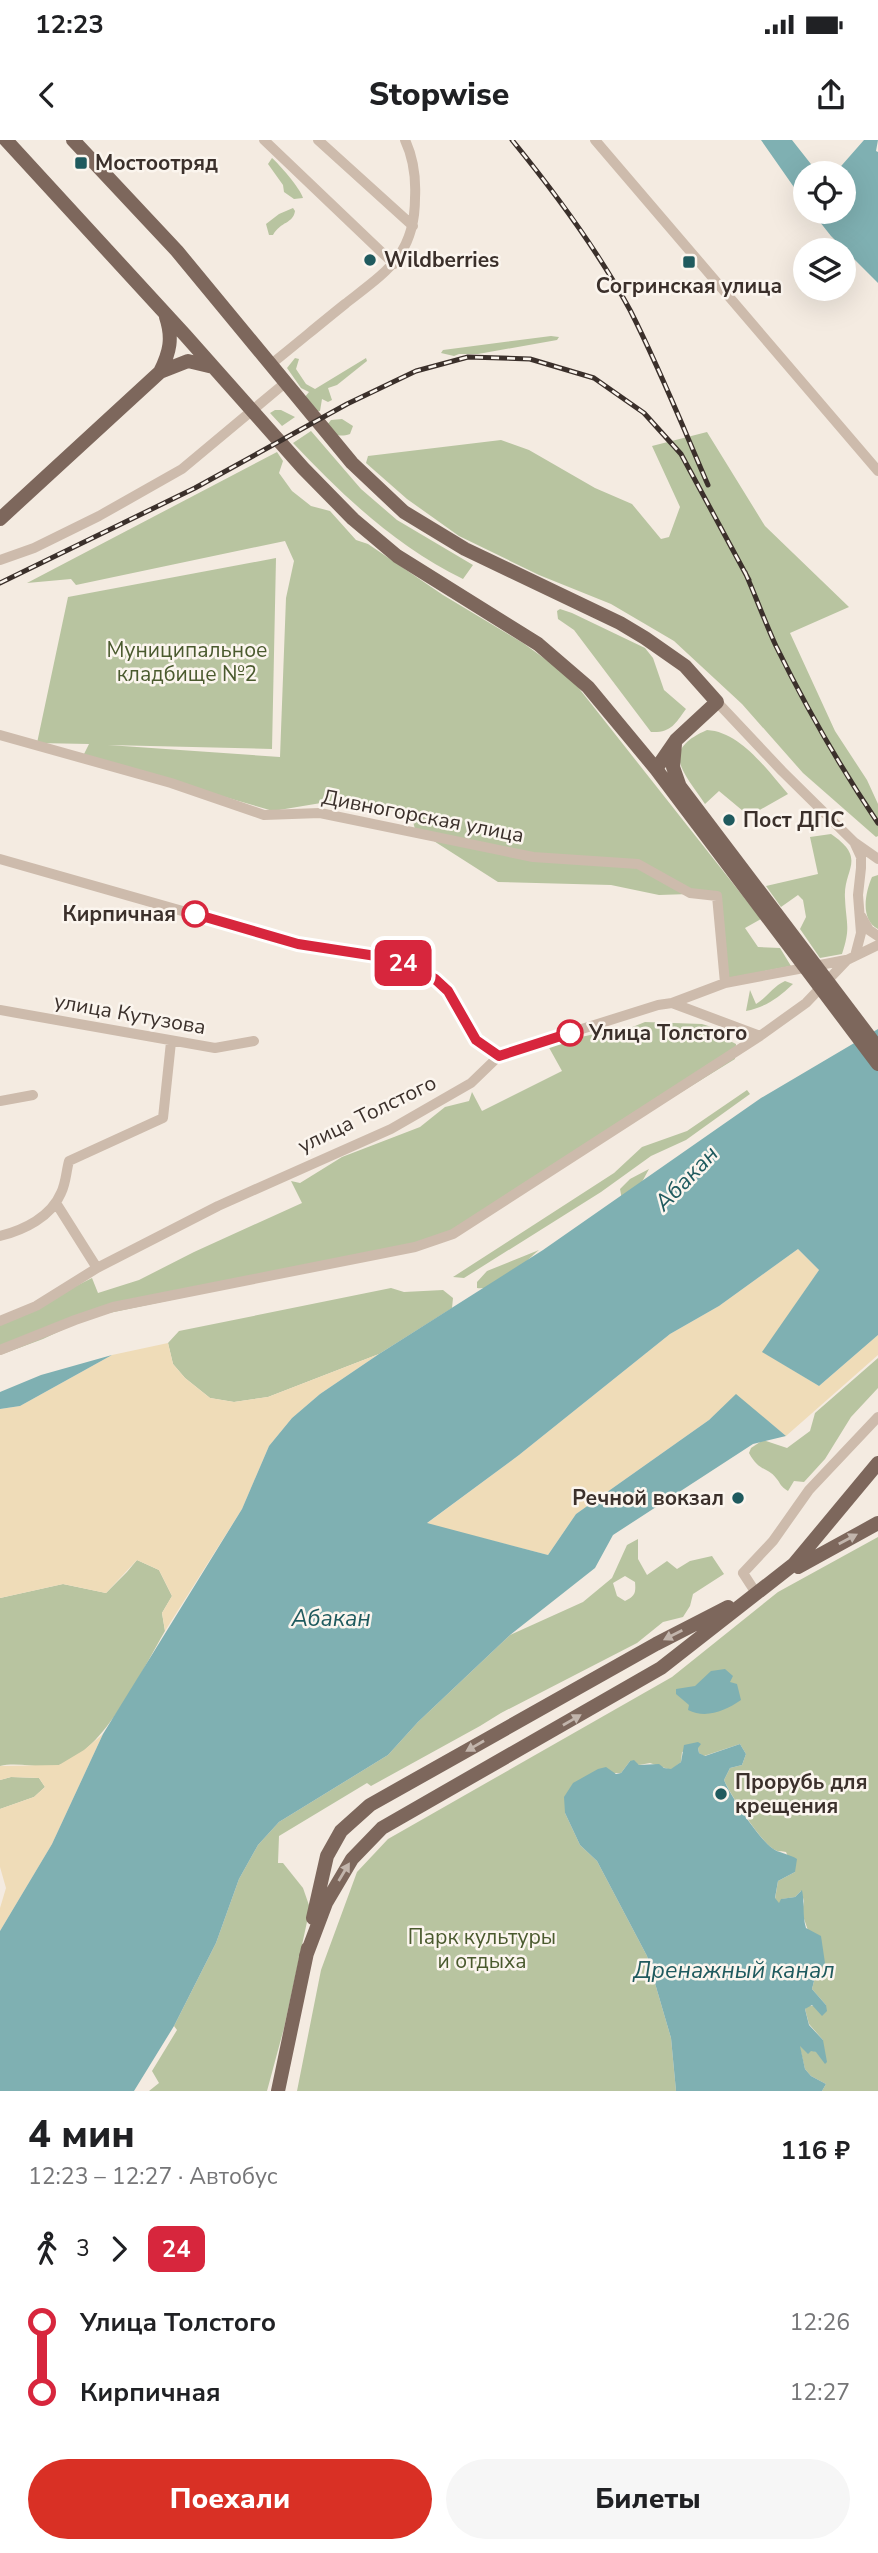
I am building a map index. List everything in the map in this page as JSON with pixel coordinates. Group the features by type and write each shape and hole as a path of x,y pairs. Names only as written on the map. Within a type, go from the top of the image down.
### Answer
{"main road":[{"path":"6,140 353,519 397,556 508,624 569,669 680,787 878,1064"},
{"path":"17,140 191,332 243,398"},
{"path":"73,140 177,251 352,463 404,512 465,549 620,623 685,666 717,702 677,740 659,765"},
{"path":"160,372 169,353 171,338 165,313"},
{"path":"0,519 160,372 188,361 213,367"},
{"path":"677,740 673,767 680,787"},
{"path":"659,765 774,920 878,1048"},
{"path":"775,1580 804,1555 878,1463"},
{"path":"306,1956 326,1903 352,1859 382,1828 661,1668 775,1580 878,1523"},
{"path":"278,2091 327,1856 341,1831 370,1805 656,1644 756,1593"}],"street":[{"path":"264,140 394,264"},
{"path":"318,140 413,226"},
{"path":"270,365 375,282 394,264 409,240 413,226 416,182 405,140"},
{"path":"595,140 878,471"},
{"path":"0,560 34,548 99,516 182,469 285,383"},
{"path":"717,702 854,842 878,859"},
{"name":"Дивногорская улица","path":"0,735 49,751 171,783 264,815 320,813 533,857 638,864 690,893 717,896 725,983"},
{"path":"851,958 861,933 858,895 860,857 854,842"},
{"path":"0,859 298,944 389,958 411,966 435,979 448,991 476,1040 499,1056"},
{"path":"860,914 869,930 878,936"},
{"path":"0,1350 113,1307 415,1247 453,1234 760,1036 806,1003 851,958 878,945"},
{"name":"улица Толстого","path":"0,1321 36,1306 97,1268 218,1206 391,1129 471,1083 499,1056 658,1005 672,1003 725,983 851,958"},
{"path":"672,1003 760,1036"},
{"name":"улица Кутузова","path":"0,1010 215,1048 254,1041"},
{"path":"0,1236 27,1227 51,1209 61,1194 69,1161 163,1118 171,1042"},
{"path":"0,1101 33,1095"},
{"path":"56,1203 97,1268"},
{"path":"756,1593 743,1573 773,1541 809,1490 878,1417"}],"green space":[{"path":"272,158 303,198 294,199 284,192 283,185 268,164"},
{"path":"293,208 295,211 292,218 273,235 269,235 266,224"},
{"path":"559,337 557,340 478,354 454,356 441,353 443,350"},
{"path":"295,358 299,359 296,369 306,384 315,389 366,358 367,361 337,385 328,388 332,400 328,402 322,399 320,411 317,411 304,398 309,392 301,388 287,368"},
{"path":"275,410 295,417 282,426 270,413"},
{"path":"342,419 353,426 350,434 336,434 326,426 331,420"},
{"path":"311,431 361,489 397,520 473,565 463,579 393,536 331,482 293,443"},
{"path":"707,432 765,526 849,607 790,633 835,731 867,780 878,804 876,837 803,773 742,704 674,641 611,604 539,575 459,536 407,499 366,463 368,456 501,440 529,450 595,488 632,504 661,539 669,537 680,507 652,446"},
{"name":"Муниципальное кладбище №2","path":"277,452 283,461 279,473 292,491 311,506 330,511 356,540 368,544 443,595 523,643 570,677 761,919 745,928 758,947 780,948 791,966 729,978 719,893 659,895 611,885 498,882 415,829 412,818 381,807 348,808 321,803 273,811 83,756 89,744 37,743 68,597 276,558 272,749 108,745 280,757 286,598 294,561 285,541 76,585 71,579 27,583"},
{"path":"560,609 645,648 653,658 664,690 686,709 675,723 663,731 651,732 574,630 558,619 557,611"},
{"path":"707,730 731,737 742,745 788,794 749,816 719,791 705,804 684,772 680,754 683,746 692,738"},
{"path":"831,834 849,850 851,858 845,888 847,931 842,954 820,958 800,929 806,917 803,900 798,895 781,907 766,886 818,874 810,837"},
{"path":"878,875 878,929 868,919 866,906 872,877"},
{"path":"785,981 793,984 771,1001 746,1011 750,990 756,1004"},
{"path":"645,1022 702,1024 721,1030 724,1038 736,1044 735,1059 434,1245 90,1317 0,1355 0,1324 92,1278 98,1293 139,1280 302,1203 291,1181 300,1183 342,1157 420,1127 445,1107 469,1101 472,1092 482,1111 562,1071 547,1044 600,1033 615,1034"},
{"path":"747,1090 750,1094 686,1140 651,1156 601,1192 464,1278 453,1277 614,1173 642,1147 687,1131"},
{"path":"649,1169 637,1191 622,1200 620,1189 630,1179"},
{"path":"539,1250 503,1281 486,1288 477,1288 477,1282 487,1271"},
{"path":"391,1288 404,1292 443,1290 453,1298 452,1308 379,1354 268,1397 234,1402 210,1398 185,1378 173,1364 168,1343 179,1331"},
{"path":"878,1358 878,1388 851,1417 825,1459 804,1482 794,1481 788,1491 753,1459 749,1453 751,1448 763,1440 787,1448 810,1431 815,1413"},
{"name":"Парк культуры и отдыха","path":"878,1537 878,2091 822,2091 826,2084 811,2076 805,2069 799,2044 816,2052 823,2040 809,2024 805,2009 808,2006 826,2005 812,1989 815,1977 822,1971 802,1913 804,1901 801,1891 795,1897 782,1899 779,1904 775,1899 778,1881 795,1872 786,1852 775,1850 762,1838 739,1807 724,1780 730,1768 742,1765 746,1754 740,1744 704,1756 699,1753 698,1748 682,1752 681,1762 671,1770 650,1763 639,1765 630,1761 621,1773 611,1773 565,1813 580,1845 597,1861 647,1956 671,2038 676,2091 297,2091 321,1970 357,1872 388,1839 672,1677 778,1592"},
{"path":"638,1539 638,1559 647,1575 667,1561 677,1569 690,1561 712,1556 724,1574 693,1594 683,1617 663,1622 637,1643 501,1713 371,1786 367,1783 279,1836 278,1863 283,1863 303,1888 310,1908 284,2028 267,2091 149,2091 159,2083 152,2071 177,2030 174,2026 216,1943 239,1879 258,1845 279,1822 388,1755 418,1722 510,1635 583,1602 612,1578 627,1545","holes":["625,1576 635,1582 633,1596 625,1601 617,1596 613,1583"]},
{"path":"137,1560 159,1570 172,1596 162,1613 165,1631 120,1708 91,1744 76,1757 59,1765 45,1767 15,1764 0,1766 0,1598 63,1584 106,1593"},
{"path":"11,1777 39,1778 45,1787 34,1797 0,1809 0,1780"}],"sand":[{"path":"798,1249 819,1270 763,1352 819,1386 878,1335 878,1355 786,1436 736,1395 709,1420 576,1514 548,1555 426,1524 519,1455 670,1334 719,1306"},
{"path":"168,1343 173,1364 185,1378 210,1398 234,1402 268,1397 379,1354 320,1394 292,1418 269,1446 242,1509 165,1631 162,1613 172,1596 159,1570 137,1560 106,1593 63,1584 0,1598 0,1409 20,1406 112,1355"},
{"path":"103,1734 52,1844 0,1931 0,1908 6,1888 0,1867 0,1809 34,1797 45,1787 39,1778 11,1777 0,1780 0,1766 59,1765 84,1750"}],"water":[{"path":"761,140 792,140 809,161 793,161 793,186"},
{"path":"864,140 878,140 878,283 856,261 856,238 833,238 822,224 856,224 856,161 846,161"},
{"name":"Абакан","path":"878,1029 878,1335 819,1386 762,1352 819,1270 798,1249 719,1306 670,1334 519,1455 427,1523 548,1555 576,1514 709,1420 736,1394 786,1436 753,1444 613,1535 595,1568 510,1635 418,1722 388,1755 279,1822 258,1845 239,1879 216,1943 174,2026 134,2091 0,2091 0,1931 52,1844 103,1734 242,1509 269,1446 292,1418 320,1394 543,1250 761,1098"},
{"path":"112,1355 20,1406 0,1409 0,1392 41,1375"},
{"path":"725,1669 733,1676 730,1682 737,1684 741,1700 708,1714 688,1710 689,1705 676,1694 676,1689 695,1686 711,1671"},
{"name":"Дренажный канал","path":"698,1742 701,1744 699,1753 705,1756 740,1744 746,1754 742,1765 730,1768 724,1780 727,1787 766,1843 797,1859 795,1872 778,1881 775,1898 779,1903 781,1899 795,1897 802,1890 806,1928 821,1936 825,1963 815,1977 812,1989 826,2005 827,2011 822,2016 812,2005 805,2009 809,2025 823,2040 827,2062 825,2064 816,2052 811,2051 808,2054 800,2046 805,2069 811,2076 826,2084 822,2091 676,2091 671,2038 647,1956 597,1861 580,1845 565,1813 564,1797 573,1783 598,1769 606,1767 616,1774 621,1773 630,1761 634,1760 639,1765 659,1764 671,1769 681,1762 684,1745"}],"railway":[{"path":"512,140 575,222 617,287 651,353 708,485"},
{"path":"0,583 195,488 347,404 416,371 468,357 530,359 594,378 644,413 681,454 749,580"},
{"path":"745,572 799,692 878,823"}],"bus line":[{"name":"24","path":"195,914 298,944 389,958 411,966 435,979 448,991 476,1040 499,1056 570,1033"}],"place":[{"name":"Мостоотряд","path":"81,163"},
{"name":"Wildberries","path":"370,260"},
{"name":"Согринская улица","path":"689,262"},
{"name":"Пост ДПС","path":"729,820"},
{"name":"Кирпичная","path":"195,914"},
{"name":"Улица Толстого","path":"570,1033"},
{"name":"Речной вокзал","path":"738,1498"},
{"name":"Прорубь для крещения","path":"721,1794"}]}
